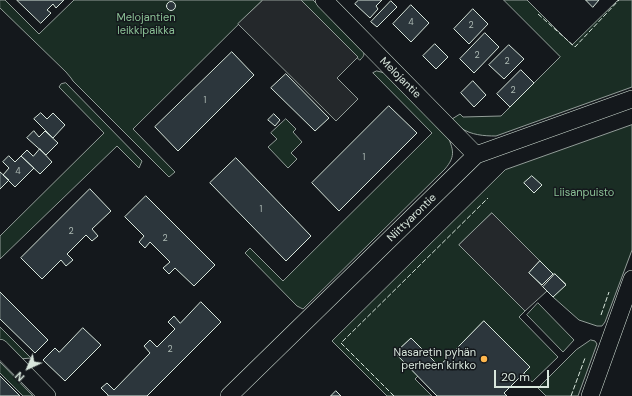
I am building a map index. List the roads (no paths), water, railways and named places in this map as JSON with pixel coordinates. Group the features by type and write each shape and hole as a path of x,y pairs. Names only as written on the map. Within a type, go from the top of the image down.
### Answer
{"street":[{"name":"Melojantie","path":"324,0 476,155"},
{"name":"Niittyarontie","path":"229,396 476,155 632,100"},
{"path":"590,396 632,279"},
{"path":"0,348 47,396"}],"place":[{"name":"Nasaretin pyhän perheen kirkko","path":"484,359"}],"park label":[{"name":"Melojantien leikkipaikka","path":"146,24"},
{"name":"Liisanpuisto","path":"584,193"}]}
